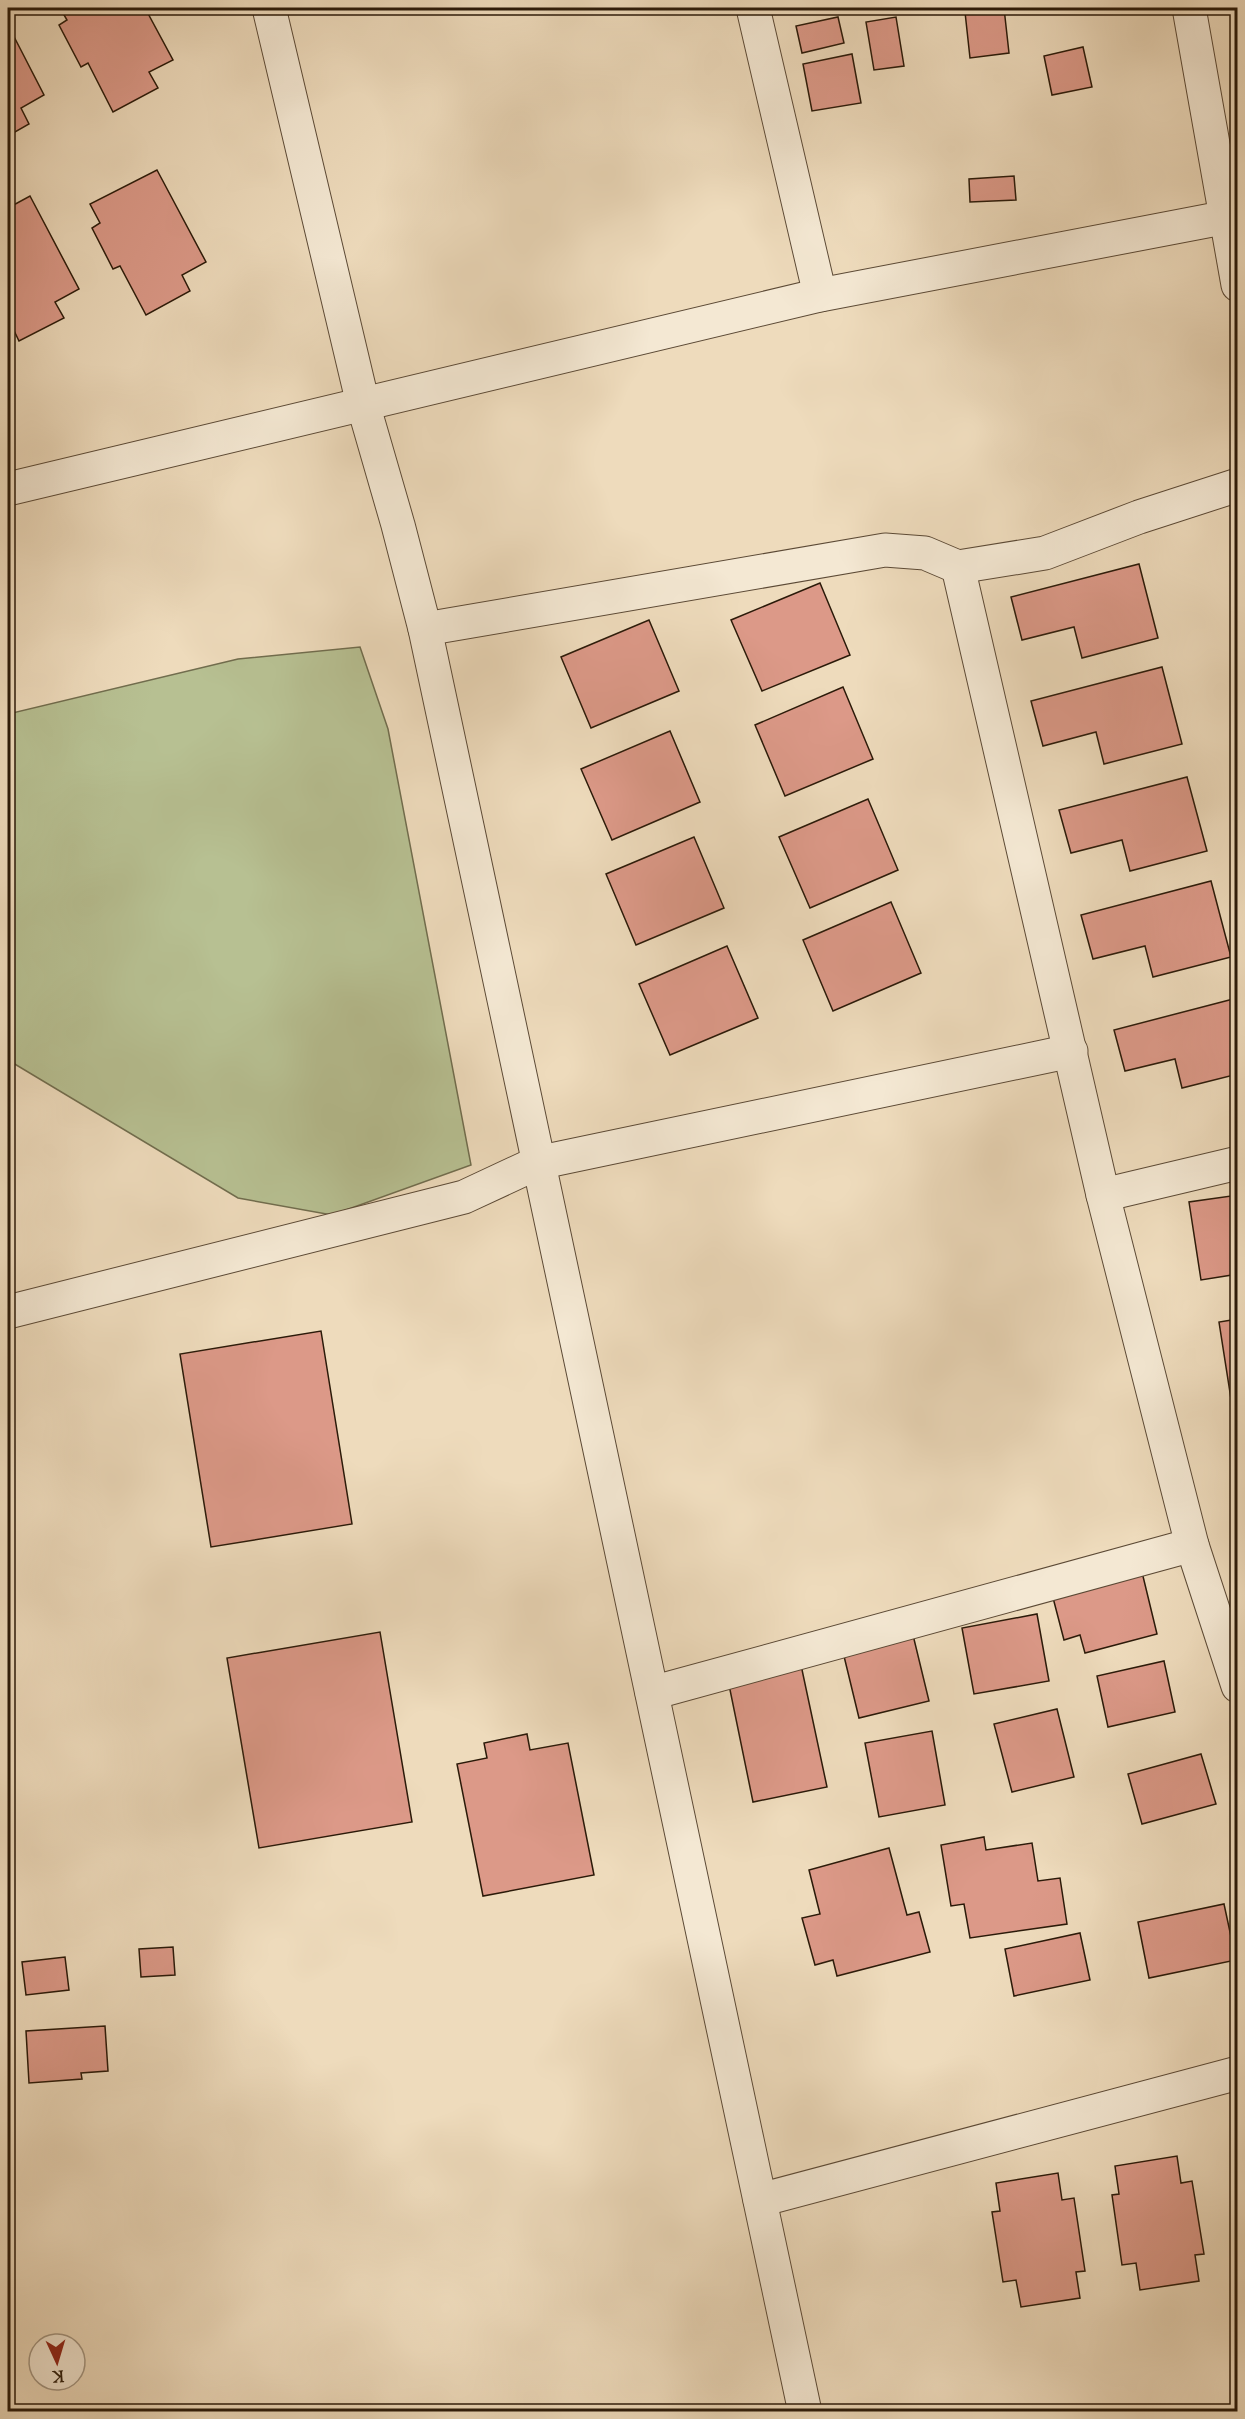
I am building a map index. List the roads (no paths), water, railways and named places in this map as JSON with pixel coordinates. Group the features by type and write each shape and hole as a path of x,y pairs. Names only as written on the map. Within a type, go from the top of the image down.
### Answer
{"street":[{"path":"269,8 363,404 425,629 805,2412"},
{"path":"753,8 820,295"},
{"path":"1189,8 1231,216 1238,285"},
{"path":"8,489 820,295 1231,216"},
{"path":"425,629 885,550 926,553 958,567 1046,553 1139,517 1238,485"},
{"path":"958,567 1103,1195 1192,1545 1238,1686"},
{"path":"8,1312 464,1197 537,1163 1071,1051"},
{"path":"1103,1195 1238,1163"},
{"path":"652,1693 1192,1545"},
{"path":"760,2200 1238,2073"}]}
